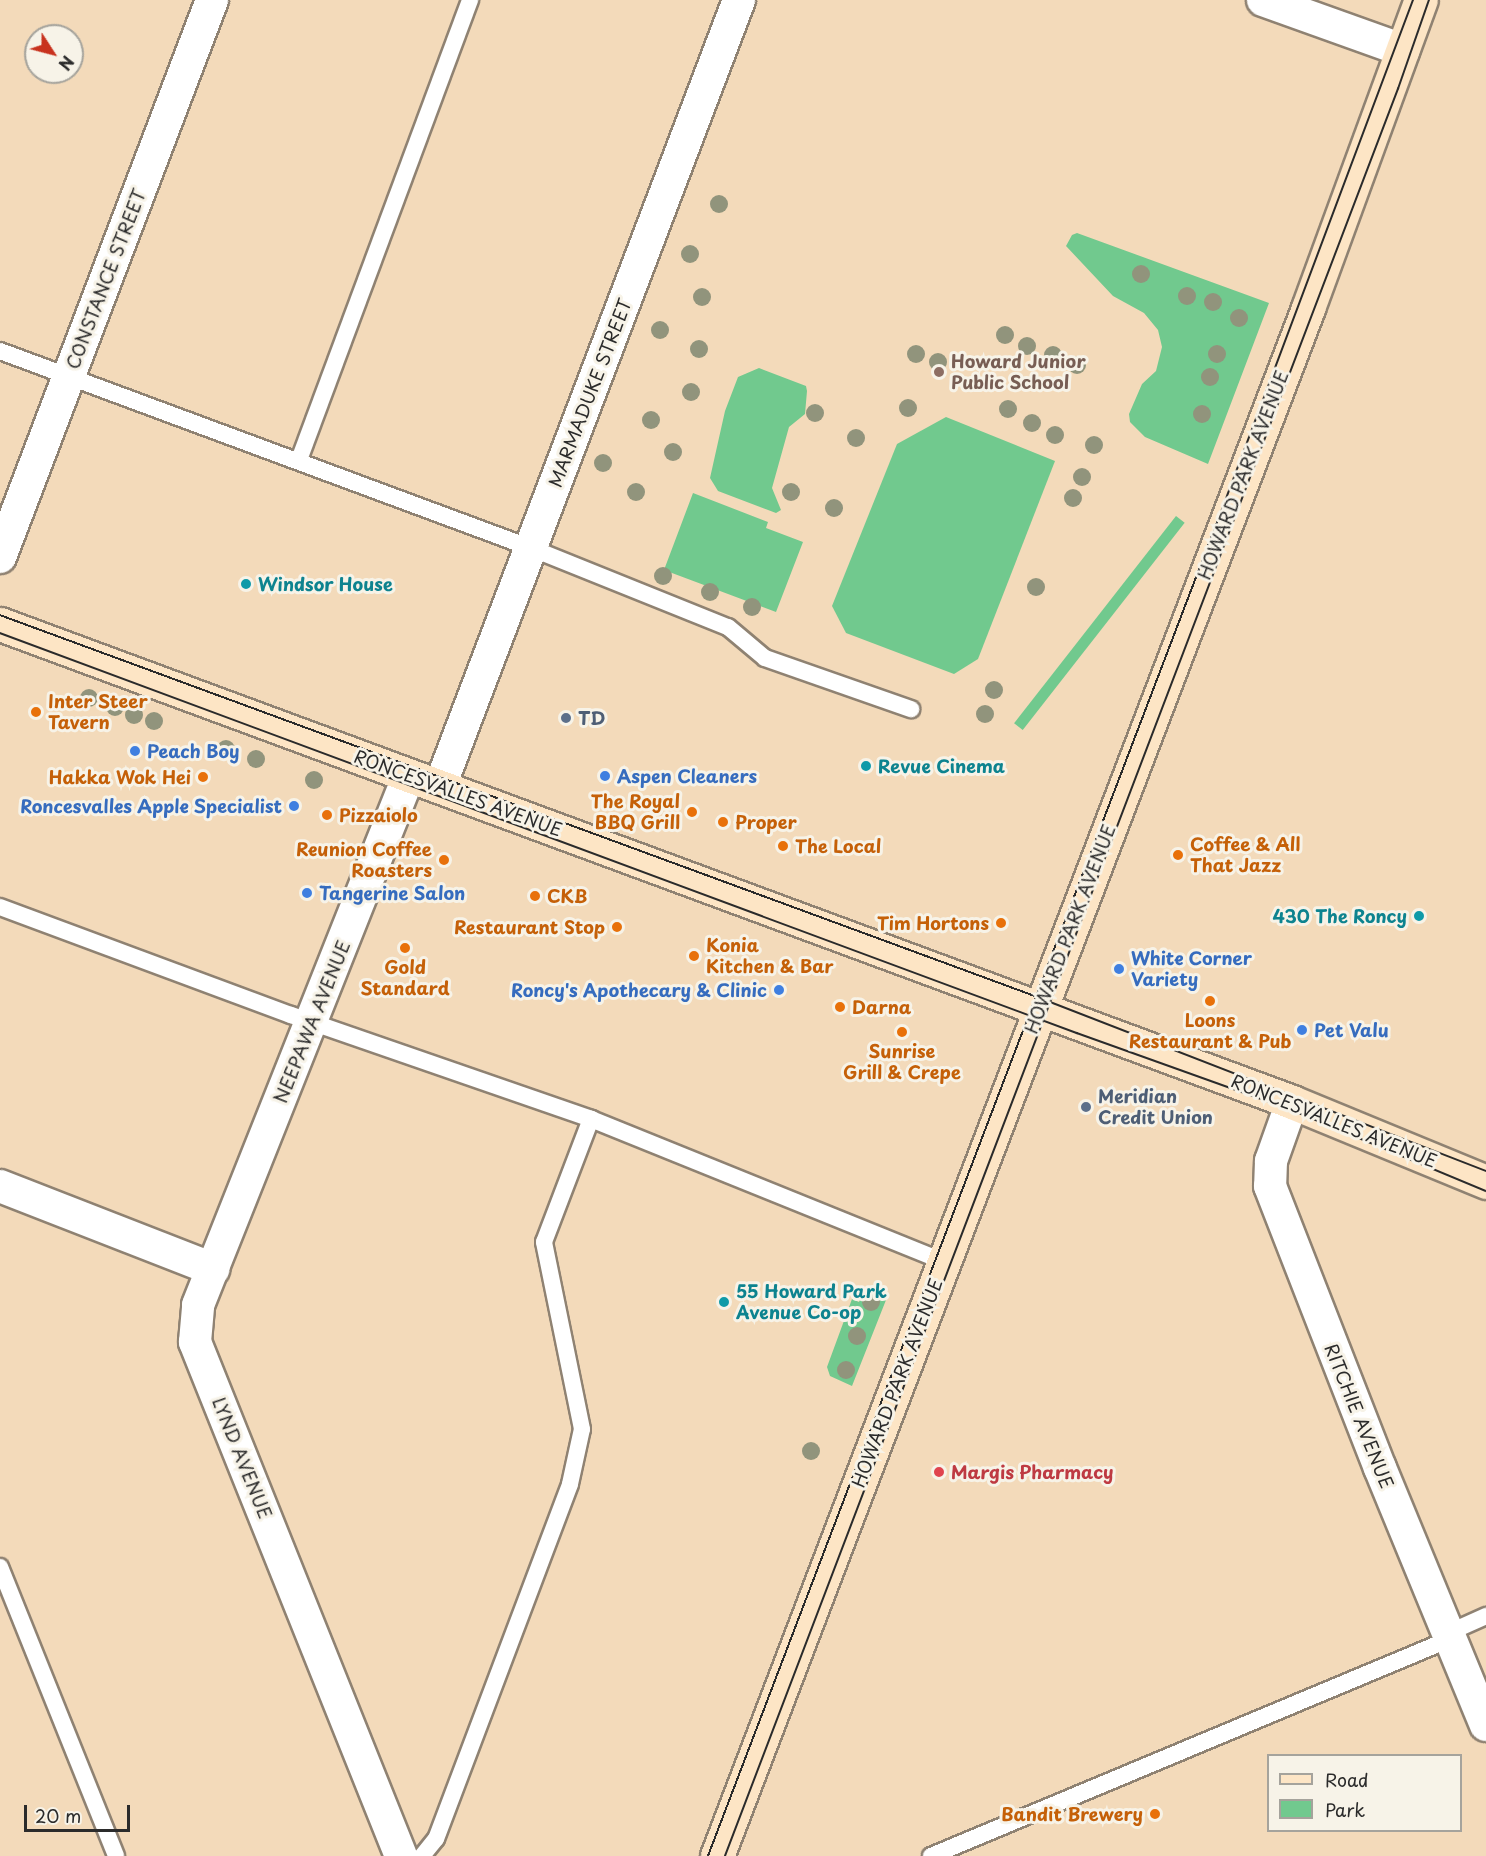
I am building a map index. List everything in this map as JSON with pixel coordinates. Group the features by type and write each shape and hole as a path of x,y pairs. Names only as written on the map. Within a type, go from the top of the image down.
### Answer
{"street":[{"name":"CONSTANCE STREET","path":"0,557 212,0"},
{"name":"MARMADUKE STREET","path":"440,786 739,0"},
{"path":"1263,0 1403,50"},
{"name":"HOWARD PARK AVENUE","path":"717,1856 1308,308 1421,0"},
{"name":"RONCESVALLES AVENUE","path":"0,624 1292,1102 1486,1182"},
{"name":"NEEPAWA AVENUE","path":"213,1269 409,775"},
{"name":"RITCHIE AVENUE","path":"1292,1102 1271,1161 1270,1186 1380,1468 1486,1725"},
{"path":"0,1186 213,1269"},
{"name":"LYND AVENUE","path":"213,1269 198,1305 195,1342 401,1856"}],"lane":[{"path":"299,460 470,0"},
{"path":"0,351 299,460 531,548 728,627 765,658 911,709"},
{"path":"0,907 312,1022 591,1119 943,1261"},
{"path":"422,1856 436,1839 573,1473 582,1429 544,1242 591,1119"},
{"path":"0,1567 116,1856"},
{"path":"931,1856 1449,1636 1486,1616"}],"green space":[{"path":"1077,233 1269,303 1208,464 1145,437 1130,422 1129,414 1142,384 1156,371 1162,347 1158,330 1144,313 1113,296 1066,246 1072,235"},
{"path":"759,368 806,386 807,391 805,414 789,427 772,488 781,510 776,513 718,491 710,478 725,411 738,377"},
{"path":"946,417 1055,461 978,659 954,674 846,633 832,606 897,444"},
{"path":"693,493 768,522 766,528 803,542 776,612 664,570"},
{"path":"1176,516 1185,523 1023,730 1014,723"},
{"path":"869,1294 886,1300 852,1386 830,1376 827,1367 852,1299 859,1302 861,1297"}],"tram line":[{"path":"708,1856 1218,520 1413,0"},
{"path":"725,1856 1398,89 1429,0"},
{"path":"0,615 1035,996 1486,1171"},
{"path":"0,633 1077,1033 1289,1109 1486,1191"}],"place":[{"name":"Howard Junior Public School","path":"939,372"},
{"name":"Windsor House","path":"246,584"},
{"name":"Inter Steer Tavern","path":"36,712"},
{"name":"TD","path":"566,718"},
{"name":"Peach Boy","path":"135,751"},
{"name":"Revue Cinema","path":"866,766"},
{"name":"Aspen Cleaners","path":"605,776"},
{"name":"Hakka Wok Hei","path":"203,777"},
{"name":"Roncesvalles Apple Specialist","path":"294,806"},
{"name":"The Royal BBQ Grill","path":"692,812"},
{"name":"Pizzaiolo","path":"327,815"},
{"name":"Proper","path":"723,822"},
{"name":"The Local","path":"783,846"},
{"name":"Coffee & All That Jazz","path":"1178,855"},
{"name":"Reunion Coffee Roasters","path":"444,860"},
{"name":"Tangerine Salon","path":"307,893"},
{"name":"CKB","path":"535,896"},
{"name":"430 The Roncy","path":"1419,916"},
{"name":"Tim Hortons","path":"1001,923"},
{"name":"Restaurant Stop","path":"617,927"},
{"name":"Gold Standard","path":"405,948"},
{"name":"Konia Kitchen & Bar","path":"694,956"},
{"name":"White Corner Variety","path":"1119,969"},
{"name":"Roncy's Apothecary & Clinic","path":"779,990"},
{"name":"Loons Restaurant & Pub","path":"1210,1001"},
{"name":"Darna","path":"840,1007"},
{"name":"Pet Valu","path":"1302,1030"},
{"name":"Sunrise Grill & Crepe","path":"902,1032"},
{"name":"Meridian Credit Union","path":"1086,1107"},
{"name":"55 Howard Park Avenue Co-op","path":"724,1302"},
{"name":"Margis Pharmacy","path":"939,1472"},
{"name":"Bandit Brewery","path":"1155,1814"}]}
